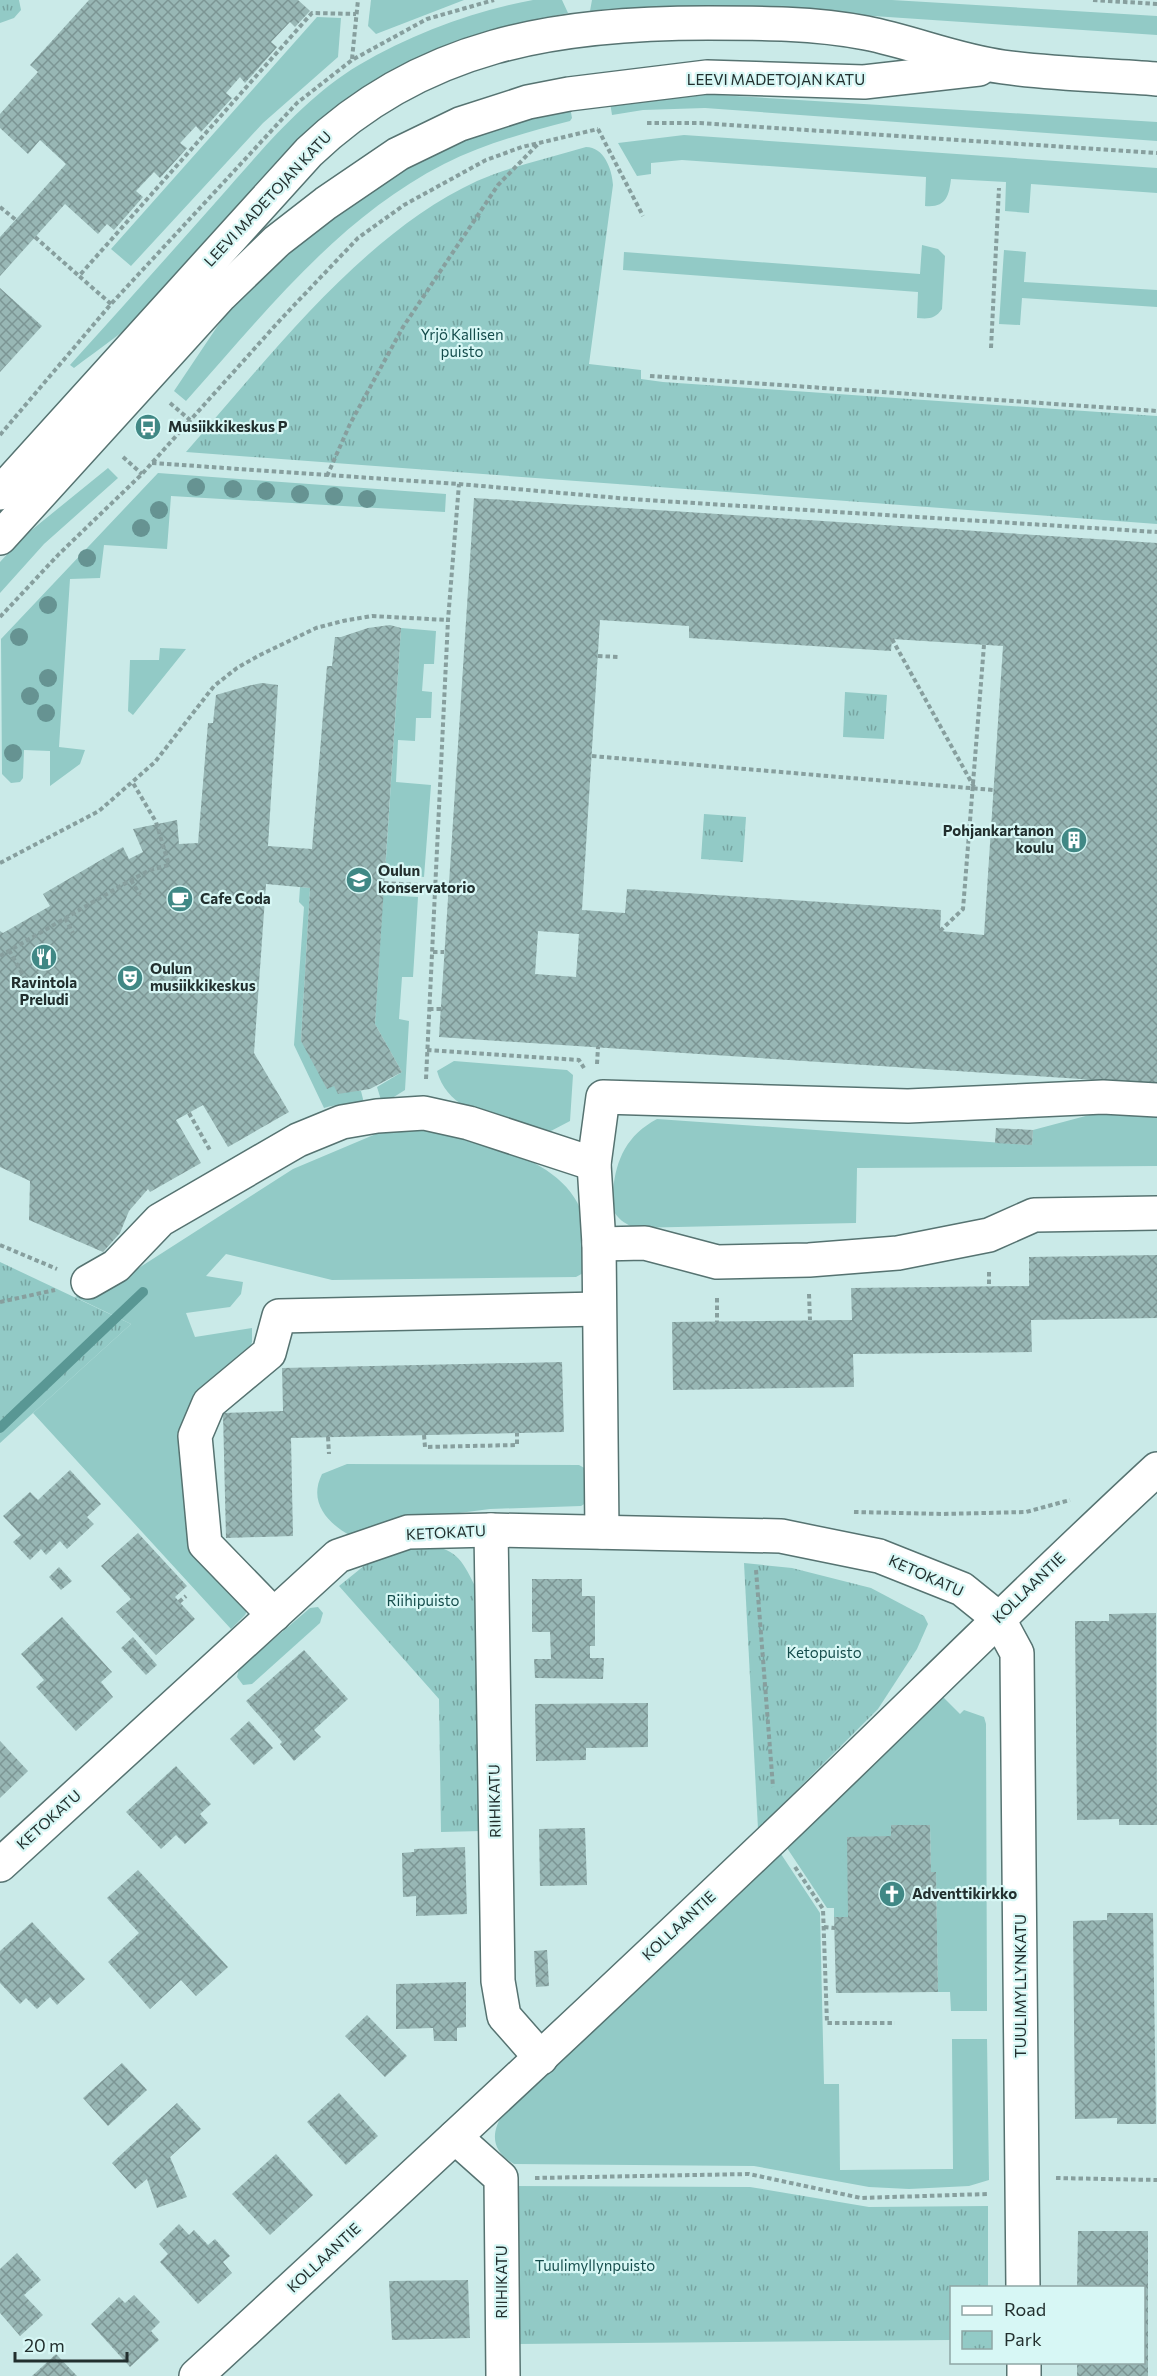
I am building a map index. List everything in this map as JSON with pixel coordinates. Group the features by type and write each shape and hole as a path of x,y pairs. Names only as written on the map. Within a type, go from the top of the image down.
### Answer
{"street":[{"name":"LEEVI MADETOJAN KATU","path":"0,493 309,152 331,131 371,101 432,68 484,48 581,28 666,23 779,23 866,33 1002,67 1157,79"},
{"name":"LEEVI MADETOJAN KATU","path":"0,538 220,295 276,241 326,202 398,154 460,124 528,102 580,92 707,77 864,82 1002,67"},
{"path":"602,1532 599,1244 594,1164 603,1097 908,1106 1103,1097 1157,1100"},
{"path":"88,1282 116,1266 160,1220 298,1140 342,1122 377,1116 424,1113 469,1123 594,1164"},
{"path":"599,1244 645,1243 717,1262 809,1260 898,1253 988,1235 1034,1215 1157,1213"},
{"path":"274,1615 205,1544 195,1436 209,1403 269,1353 279,1316 599,1309"},
{"name":"KOLLAANTIE","path":"196,2376 541,2058 777,1834 998,1618 1157,1469"},
{"name":"KETOKATU","path":"0,1864 338,1556 408,1532 491,1530 781,1536 879,1556 962,1589 998,1618"},
{"name":"RIIHIKATU","path":"491,1530 498,1981 504,2016 541,2058"},
{"name":"TUULIMYLLYNKATU","path":"998,1618 1017,1653 1019,1682 1023,2286"},
{"path":"455,2137 501,2178"},
{"name":"RIIHIKATU","path":"501,2178 502,2376"}],"path":[{"path":"352,60 358,0"},
{"path":"1093,0 1157,4"},
{"path":"79,276 312,13 356,14"},
{"path":"597,121 598,129 643,216"},
{"path":"637,124 700,123 1157,153"},
{"path":"0,617 59,554 142,474 358,238 404,205 486,160 539,143 608,128"},
{"path":"327,476 350,424 403,327 498,185 539,143"},
{"path":"991,348 999,188"},
{"path":"0,207 16,220"},
{"path":"34,237 111,304"},
{"path":"650,376 1157,411"},
{"path":"170,403 190,420"},
{"path":"122,457 142,474"},
{"path":"152,463 459,484 630,500 1157,532"},
{"path":"424,1113 448,620 459,484"},
{"path":"0,863 99,811 133,783 179,733 214,686 237,668 316,628 372,616 448,620"},
{"path":"892,639 974,788"},
{"path":"940,931 963,909 984,645"},
{"path":"598,656 618,657"},
{"path":"592,756 993,790"},
{"path":"0,956 131,880 150,870 169,865 156,822 133,783"},
{"path":"131,880 140,895"},
{"path":"384,883 436,886"},
{"path":"65,918 73,933"},
{"path":"9,950 29,986"},
{"path":"433,951 444,952"},
{"path":"429,1009 441,1009"},
{"path":"427,1050 579,1060 603,1097"},
{"path":"189,1113 227,1181"},
{"path":"0,1245 88,1282"},
{"path":"0,1302 88,1282"},
{"path":"424,1435 425,1448 517,1445 516,1433"},
{"path":"328,1437 329,1454"},
{"path":"844,1512 943,1514 1026,1512 1071,1500"},
{"path":"755,1558 777,1834 784,1852 823,1909 827,2024 895,2023"},
{"path":"180,1602 186,1596"},
{"path":"824,1928 834,1928"},
{"path":"501,2178 749,2174 861,2198 993,2194"},
{"path":"1050,2178 1157,2180"}],"green space":[{"path":"0,0 19,0 21,10 14,18 0,23"},
{"path":"371,0 464,0 376,34 368,26"},
{"path":"533,0 562,0 568,13 508,26 421,56 368,85 342,103 289,150 174,284 149,309 74,368 70,365 282,128 338,79 400,43 443,25 488,10"},
{"path":"592,0 892,0 1157,16 1157,35 725,6 590,11"},
{"path":"317,17 341,18 338,57 263,123 131,266 111,249"},
{"path":"702,94 1157,122 1157,141 705,108 643,110 612,115 610,102"},
{"path":"570,107 572,118 570,121 475,150 444,164 406,186 336,240 304,270 186,401 174,391 231,306 287,254 342,208 389,176 476,133"},
{"path":"684,135 1157,168 1157,193 1031,184 1029,213 1005,211 1006,182 951,179 945,200 938,205 925,206 926,177 682,160 651,163 651,174 637,176 618,143"},
{"name":"Yrjö Kallisen puisto","path":"586,147 598,151 606,160 613,185 589,364 641,370 641,379 663,382 1157,416 1157,524 186,452 319,302 395,233 435,204 477,181"},
{"path":"922,245 938,249 945,256 942,309 934,317 928,318 917,318 918,292 623,270 624,252 920,274"},
{"path":"1004,250 1026,252 1024,282 1157,290 1157,307 1022,298 1020,325 999,324"},
{"path":"108,468 118,478 44,544 0,593 0,562 23,537"},
{"path":"158,473 446,494 445,512 171,496 167,549 104,545 100,578 70,579 59,747 85,750 80,764 50,786 50,751 24,750 23,778 20,782 11,783 2,774 1,639"},
{"path":"401,628 436,631 434,664 424,664 422,691 432,692 431,718 416,718 415,741 398,740 396,782 431,785 424,877 385,874"},
{"path":"160,648 186,649 133,715 128,711 130,660 159,660"},
{"path":"845,692 887,695 884,739 843,737"},
{"path":"704,814 746,817 743,862 701,859"},
{"path":"300,887 310,888 301,1041 334,1086 343,1091 361,1091 364,1103 324,1108 294,1045 304,907 299,902"},
{"path":"383,895 418,897 413,977 402,977 399,1019 409,1021 405,1090 389,1100 381,1100 377,1087 402,1072 375,1024"},
{"path":"454,1061 567,1070 573,1075 570,1121 549,1132 499,1120 468,1108 454,1099 444,1087 437,1071"},
{"path":"1112,1109 1157,1111 1157,1166 857,1168 856,1223 634,1228 620,1219 613,1208 613,1191 620,1158 638,1132 657,1119 1032,1145 1033,1130"},
{"path":"415,1126 463,1137 515,1154 539,1166 559,1180 575,1199 584,1221 585,1272 576,1277 332,1280 226,1254 206,1276 243,1282 241,1294 230,1307 186,1313 195,1337 252,1328 252,1342 246,1361 187,1473 249,1607 245,1615 231,1629 33,1413 131,1324 75,1297 134,1271 293,1169 383,1131"},
{"path":"0,1262 131,1324 0,1443"},
{"path":"347,1464 579,1465 586,1469 586,1503 581,1506 490,1509 405,1520 351,1536 334,1525 322,1511 317,1494 322,1474"},
{"name":"Riihipuisto","path":"423,1545 443,1549 456,1556 466,1568 475,1586 482,1831 441,1832 439,1699 339,1586 370,1561"},
{"name":"Ketopuisto","path":"744,1563 792,1568 871,1588 924,1616 928,1624 917,1649 878,1709 758,1829"},
{"path":"318,1607 323,1613 320,1623 252,1684 243,1685 237,1677 239,1669 310,1608"},
{"path":"943,1697 960,1714 964,1710 984,1717 986,1724 987,2011 951,2011 950,1992 938,1992 936,1872 931,1872 930,1825 891,1825 891,1836 848,1917 834,1917 834,1908 827,1908 787,1848"},
{"path":"781,1854 820,1913 824,2084 839,2084 840,2170 953,2169 952,2039 987,2039 989,2180 969,2186 909,2189 869,2187 754,2166 514,2164 501,2154 495,2142 495,2135 503,2113"},
{"name":"Tuulimyllynpuisto","path":"515,2186 750,2187 869,2207 988,2206 988,2286 950,2286 950,2340 518,2344"}],"building":[{"path":"89,0 298,0 310,11 295,27 290,22 271,42 277,47 245,83 240,77 226,93 232,98 201,132 196,126 180,143 187,148 160,178 154,172 136,191 143,197 114,230 107,224 98,234 65,204 0,276 0,237 66,164 40,140 28,154 0,128 0,114 38,72 30,65"},
{"path":"0,288 42,326 0,372"},
{"name":"Pohjankartanon koulu","path":"474,498 1157,543 1157,1084 439,1037","holes":["600,620 689,626 689,638 891,651 892,639 1003,646 984,935 940,931 941,910 627,889 625,913 582,910","538,931 579,934 576,977 535,974"]},
{"name":"Oulun musiikkikeskus","path":"390,625 401,628 375,1024 402,1072 370,1089 338,1094 334,1086 327,1089 301,1041 310,888 266,884 254,1053 289,1112 228,1147 203,1105 176,1120 201,1163 150,1192 148,1189 129,1211 120,1233 103,1252 29,1220 30,1181 0,1167 0,931 3,933 50,906 43,894 123,847 129,859 143,852 133,829 177,820 179,844 198,843 208,723 213,723 216,695 247,686 262,683 278,685 268,846 312,849 327,666 332,666 335,637"},
{"path":"996,1128 1033,1130 1032,1145 995,1143"},
{"path":"1157,1255 1157,1318 1031,1320 1032,1352 853,1354 854,1387 673,1390 672,1322 852,1320 851,1288 1029,1286 1029,1257"},
{"path":"562,1362 564,1432 291,1438 293,1536 226,1538 223,1413 283,1411 282,1368"},
{"path":"70,1470 101,1504 87,1517 94,1524 67,1549 60,1541 46,1555 41,1549 30,1560 13,1542 21,1535 3,1516 30,1492 38,1500"},
{"path":"138,1533 187,1586 175,1597 195,1619 156,1655 116,1612 131,1599 101,1566"},
{"path":"59,1567 72,1581 61,1590 49,1577"},
{"path":"532,1579 582,1579 582,1596 595,1596 595,1646 590,1646 590,1658 604,1658 603,1679 535,1678 534,1659 551,1659 550,1632 532,1632"},
{"path":"1156,1613 1157,1825 1119,1825 1119,1819 1077,1820 1075,1621 1109,1621 1109,1614"},
{"path":"62,1617 112,1672 101,1682 113,1697 76,1731 36,1687 44,1680 21,1654"},
{"path":"133,1637 157,1665 146,1675 121,1648"},
{"path":"304,1650 348,1699 314,1730 321,1737 294,1761 280,1744 282,1742 246,1701"},
{"path":"648,1703 648,1747 586,1748 586,1760 536,1761 535,1704"},
{"path":"249,1721 273,1748 254,1765 230,1739"},
{"path":"0,1741 28,1771 0,1798"},
{"path":"176,1766 211,1804 200,1814 208,1823 185,1844 176,1835 161,1849 126,1812"},
{"name":"Adventtikirkko","path":"891,1825 930,1825 931,1872 936,1872 938,1992 836,1993 834,1917 848,1917 847,1837 891,1836"},
{"path":"585,1828 587,1885 540,1886 539,1829"},
{"path":"465,1847 467,1914 416,1916 416,1896 403,1897 402,1853 414,1852 414,1849"},
{"path":"138,1870 228,1967 196,1996 181,1980 150,2009 108,1962 139,1933 107,1898"},
{"path":"1107,1913 1153,1913 1156,2124 1117,2124 1117,2118 1075,2119 1073,1921 1107,1920"},
{"path":"32,1922 85,1979 57,2005 50,1997 37,2009 26,1998 20,2004 0,1983 0,1951"},
{"path":"547,1950 549,1986 536,1987 534,1951"},
{"path":"466,1982 466,2027 457,2028 457,2041 434,2041 433,2028 396,2029 396,1984"},
{"path":"367,2015 407,2056 385,2077 345,2036"},
{"path":"122,2063 147,2090 108,2126 83,2098"},
{"path":"339,2093 378,2136 346,2165 307,2122"},
{"path":"177,2103 201,2129 170,2157 187,2197 157,2208 147,2179 135,2189 112,2163"},
{"path":"276,2154 313,2195 270,2235 232,2194"},
{"path":"179,2224 189,2235 194,2230 208,2245 215,2239 230,2256 223,2262 232,2273 198,2304 160,2262 168,2254 159,2244"},
{"path":"1078,2231 1148,2231 1148,2376 1077,2376 1077,2364 1145,2364 1145,2286 1077,2286"},
{"path":"17,2253 41,2280 24,2295 43,2315 20,2336 0,2313 0,2269"},
{"path":"468,2280 470,2338 392,2340 389,2281"},
{"path":"134,2295 160,2322 151,2331 159,2340 130,2367 91,2324 119,2297 125,2303"},
{"path":"56,2354 77,2376 32,2376"}],"waterway":[{"path":"0,1428 143,1292"}],"place":[{"name":"Musiikkikeskus P","path":"148,427"},
{"name":"Pohjankartanon koulu","path":"1074,840"},
{"name":"Oulun konservatorio","path":"359,880"},
{"name":"Cafe Coda","path":"180,899"},
{"name":"Ravintola Preludi","path":"44,957"},
{"name":"Oulun musiikkikeskus","path":"130,978"},
{"name":"Adventtikirkko","path":"892,1894"}]}
